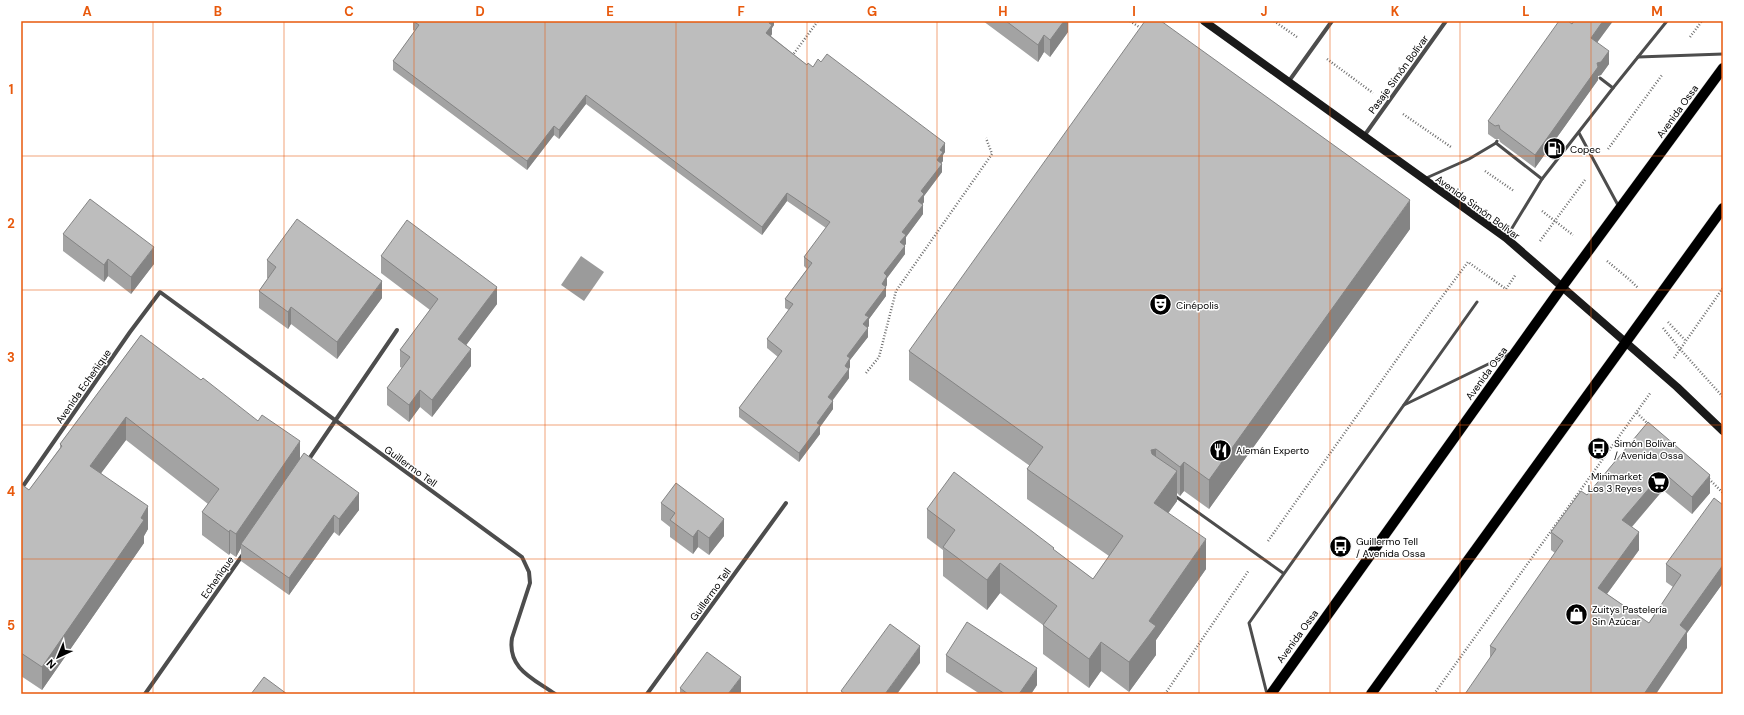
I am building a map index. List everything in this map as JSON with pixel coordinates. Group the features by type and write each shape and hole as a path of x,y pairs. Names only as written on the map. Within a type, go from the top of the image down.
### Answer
{"main road":[{"name":"Avenida Ossa","path":"1271,694 1562,287 1723,68"},
{"path":"1371,694 1624,342 1723,208"}],"street":[{"name":"Avenida Simón Bolívar","path":"1204,21 1506,238 1662,375 1723,431"},
{"path":"1289,81 1332,21"},
{"name":"Pasaje Simón Bolívar","path":"1364,136 1446,21"},
{"name":"Guillermo Tell","path":"160,292 335,422 522,557 529,572 530,583 512,638 510,648 512,657 521,670 556,694"},
{"name":"Avenida Echeñique","path":"21,489 130,332 160,292"},
{"path":"304,467 397,330"},
{"name":"Guillermo Tell","path":"646,694 786,503"},
{"name":"Echeñique","path":"145,694 245,551"}],"lane":[{"path":"1506,238 1530,202 1542,179 1667,21"},
{"path":"1638,57 1723,54"},
{"path":"1600,78 1613,88"},
{"path":"1579,133 1620,209"},
{"path":"1423,179 1469,159 1497,142 1542,179"},
{"path":"1267,694 1248,624 1477,302"},
{"path":"1403,405 1518,350"},
{"path":"1172,494 1283,574"}],"path":[{"path":"789,59 818,21"},
{"path":"1130,21 1138,27"},
{"path":"1274,21 1387,103 1555,220 1630,280 1680,349 1723,397"},
{"path":"1165,694 1258,556 1424,321 1468,262 1506,289 1702,21"},
{"path":"866,374 879,357 896,291 992,154 986,138"},
{"path":"1434,694 1637,414 1685,340 1723,288"},
{"path":"1651,307 1685,340"},
{"path":"1637,414 1654,429"},
{"path":"1706,477 1723,493"}],"shaded area":[{"path":"581,256 604,272 584,301 561,285"}],"building":[{"path":"413,21 770,21 769,23 772,25 766,33 807,65 808,63 813,67 818,59 821,62 827,54 945,143 940,150 943,152 937,160 942,164 921,191 924,194 918,201 923,205 902,232 906,235 900,242 905,246 884,273 887,276 882,284 886,287 865,315 869,317 863,324 868,328 847,356 850,358 845,366 849,369 828,397 833,401 817,423 820,425 799,453 739,408 782,351 767,339 793,304 785,299 812,263 804,257 830,222 787,193 762,227 586,95 559,130 554,126 527,161 393,61 419,25"},
{"path":"1006,21 1064,21 1050,40 1044,35 1038,45"},
{"name":"Cinépolis","path":"1145,21 1161,21 1410,200 1209,480 1184,462 1180,467 1156,449 1151,450 1152,454 1177,471 1154,503 1206,539 1149,621 1156,626 1129,662 1101,642 1089,659 1043,625 1057,606 1000,563 987,580 943,547 955,530 927,509 954,472 1093,579 1123,536 1027,469 1043,447 909,351"},
{"path":"1559,21 1568,21 1572,24 1574,21 1603,21 1591,38 1609,51 1601,62 1597,63 1598,67 1535,155 1500,129 1499,125 1495,126 1488,121"},
{"path":"90,199 154,247 131,277 108,259 104,265 63,234"},
{"path":"297,219 382,281 337,342 291,307 288,312 259,291 276,267 267,260"},
{"path":"407,220 497,287 458,339 471,349 432,400 420,390 409,405 387,388 410,357 400,350 438,299 381,256"},
{"path":"141,335 201,380 203,378 258,421 262,415 300,441 236,534 230,530 229,532 202,512 219,489 126,417 90,466 148,506 141,518 144,520 42,667 21,653 21,484 29,490 62,446 60,444"},
{"path":"1648,422 1710,475 1692,497 1663,472 1622,520 1639,532 1598,588 1649,623 1681,575 1666,564 1714,498 1723,505 1723,565 1680,625 1687,631 1644,694 1465,694 1496,649 1490,646 1563,541 1551,532 1581,491 1587,495"},
{"path":"304,453 359,493 339,519 334,515 289,578 241,544"},
{"path":"676,483 724,519 709,538 698,530 693,537 670,520 675,513 661,503"},
{"path":"967,622 1037,668 1019,694 1005,694 946,655"},
{"path":"890,624 920,646 885,694 845,694 841,691"},
{"path":"707,652 741,677 728,694 688,694 680,688"},
{"path":"264,677 287,694 251,694"}],"place":[{"name":"Copec","path":"1554,149"},
{"name":"Cinépolis","path":"1160,305"},
{"name":"Simón Bolívar / Avenida Ossa","path":"1599,449"},
{"name":"Alemán Experto","path":"1221,450"},
{"name":"Minimarket Los 3 Reyes","path":"1658,482"},
{"name":"Guillermo Tell / Avenida Ossa","path":"1340,547"},
{"name":"Zuitys Pastelería Sin Azúcar","path":"1577,615"}]}
